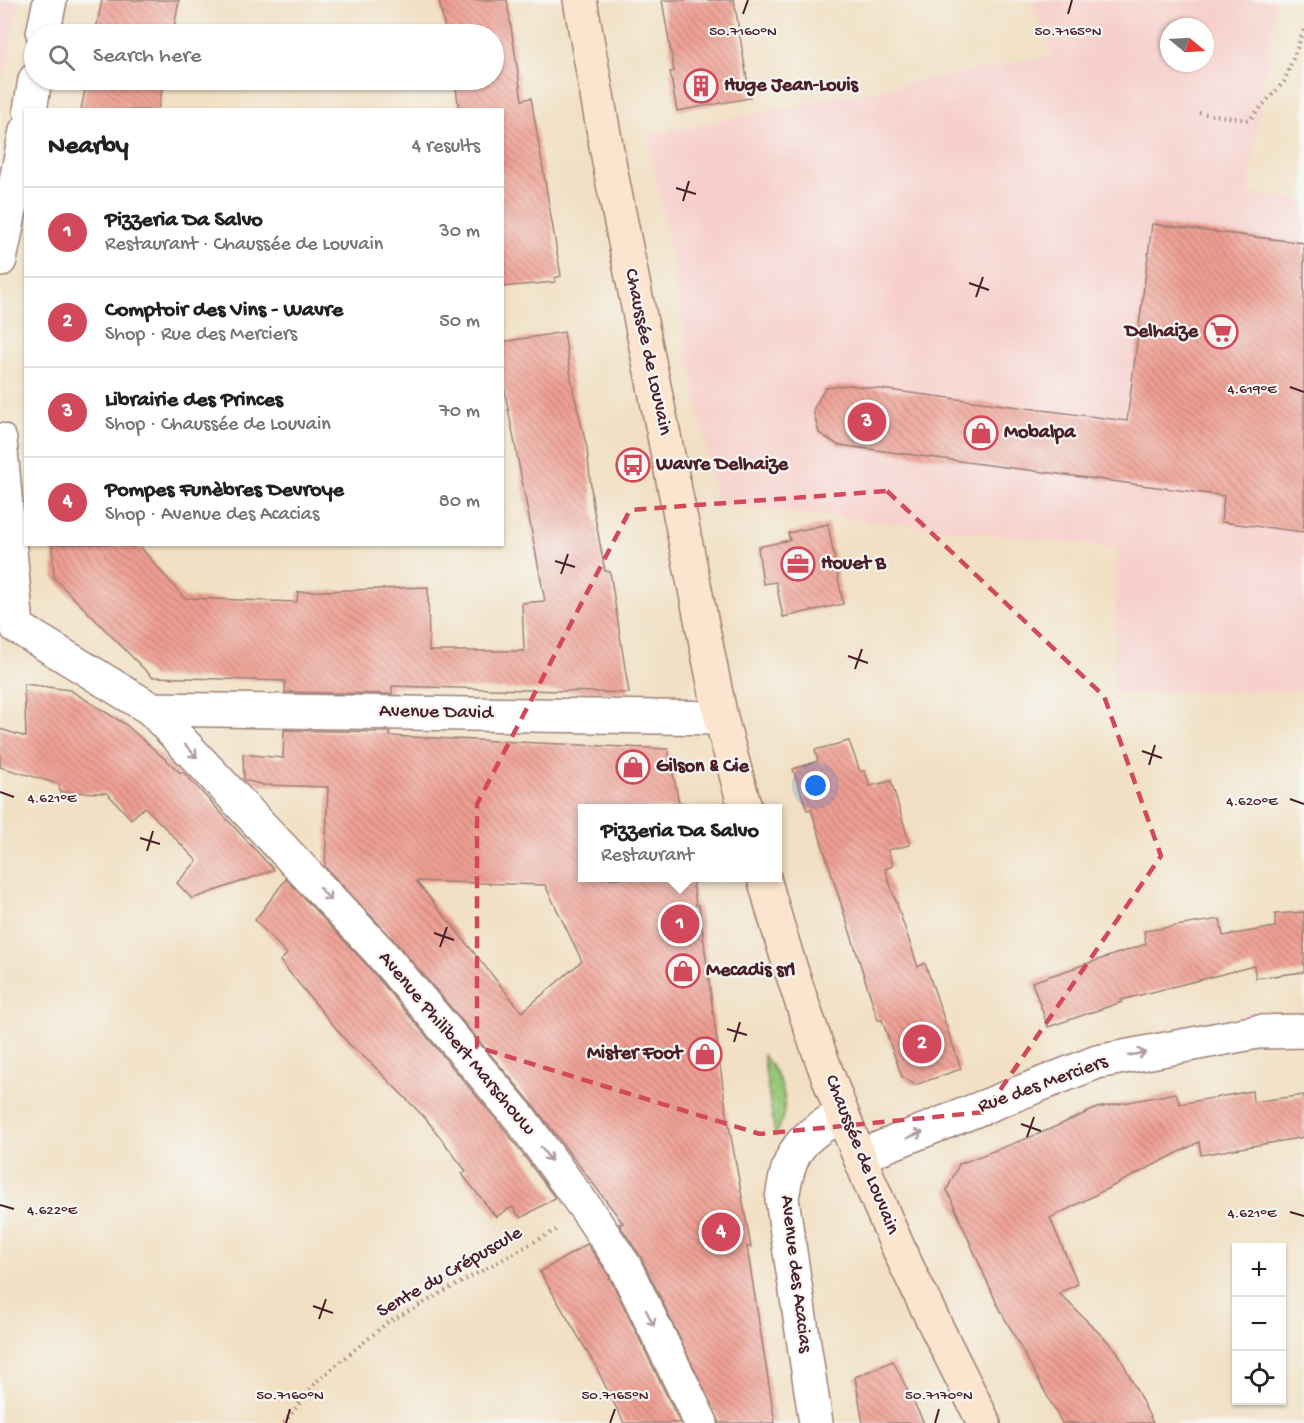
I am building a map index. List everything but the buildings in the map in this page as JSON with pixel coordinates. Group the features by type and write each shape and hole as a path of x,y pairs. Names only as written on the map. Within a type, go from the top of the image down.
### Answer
{"main road":[{"name":"Chaussée de Louvain","path":"580,0 610,173 721,718 745,804"},
{"name":"Chaussée de Louvain","path":"765,882 778,929 842,1114 903,1256 984,1423"}],"street":[{"path":"45,24 50,0"},
{"path":"30,108 33,90"},
{"path":"0,260 24,141"},
{"path":"0,440 8,635"},
{"name":"Avenue Philibert Marschouw","path":"8,635 151,709 379,951 520,1118 589,1213 624,1265 701,1423"},
{"name":"Avenue David","path":"151,709 721,718"},
{"name":"Rue des Merciers","path":"860,1156 1097,1062 1257,1032 1304,1031"},
{"name":"Avenue des Acacias","path":"816,1423 782,1199 786,1168 808,1135 842,1114"}],"path":[{"path":"1199,113 1249,120 1284,82 1304,30"},
{"name":"Sente du Crépuscule","path":"284,1423 317,1381 387,1323 471,1275 589,1213"}],"highlighted area":[{"path":"887,491 1104,696 1161,856 985,1112 760,1134 477,1047 477,804 630,510"}],"shaded area":[{"path":"0,0 19,0 0,96"},
{"path":"1031,0 1276,0 1248,193 1304,200 1304,691 1113,693 1118,548 716,504 648,135 1052,55"}],"green space":[{"path":"763,1055 777,1074 784,1094 783,1114 775,1136"}],"place":[{"name":"Huge Jean-Louis","path":"701,86"},
{"name":"Delhaize","path":"1221,332"},
{"name":"Librairie des Princes","path":"867,422"},
{"name":"Mobalpa","path":"981,433"},
{"name":"Wavre Delhaize","path":"633,465"},
{"name":"Houet B","path":"798,564"},
{"name":"Gilson & Cie","path":"633,767"},
{"name":"Pizzeria Da Salvo","path":"680,924"},
{"name":"Mecadis srl","path":"683,971"},
{"name":"Comptoir des Vins - Wavre","path":"922,1044"},
{"name":"Mister Foot","path":"705,1054"},
{"name":"Pompes Funèbres Devroye","path":"721,1232"}]}
